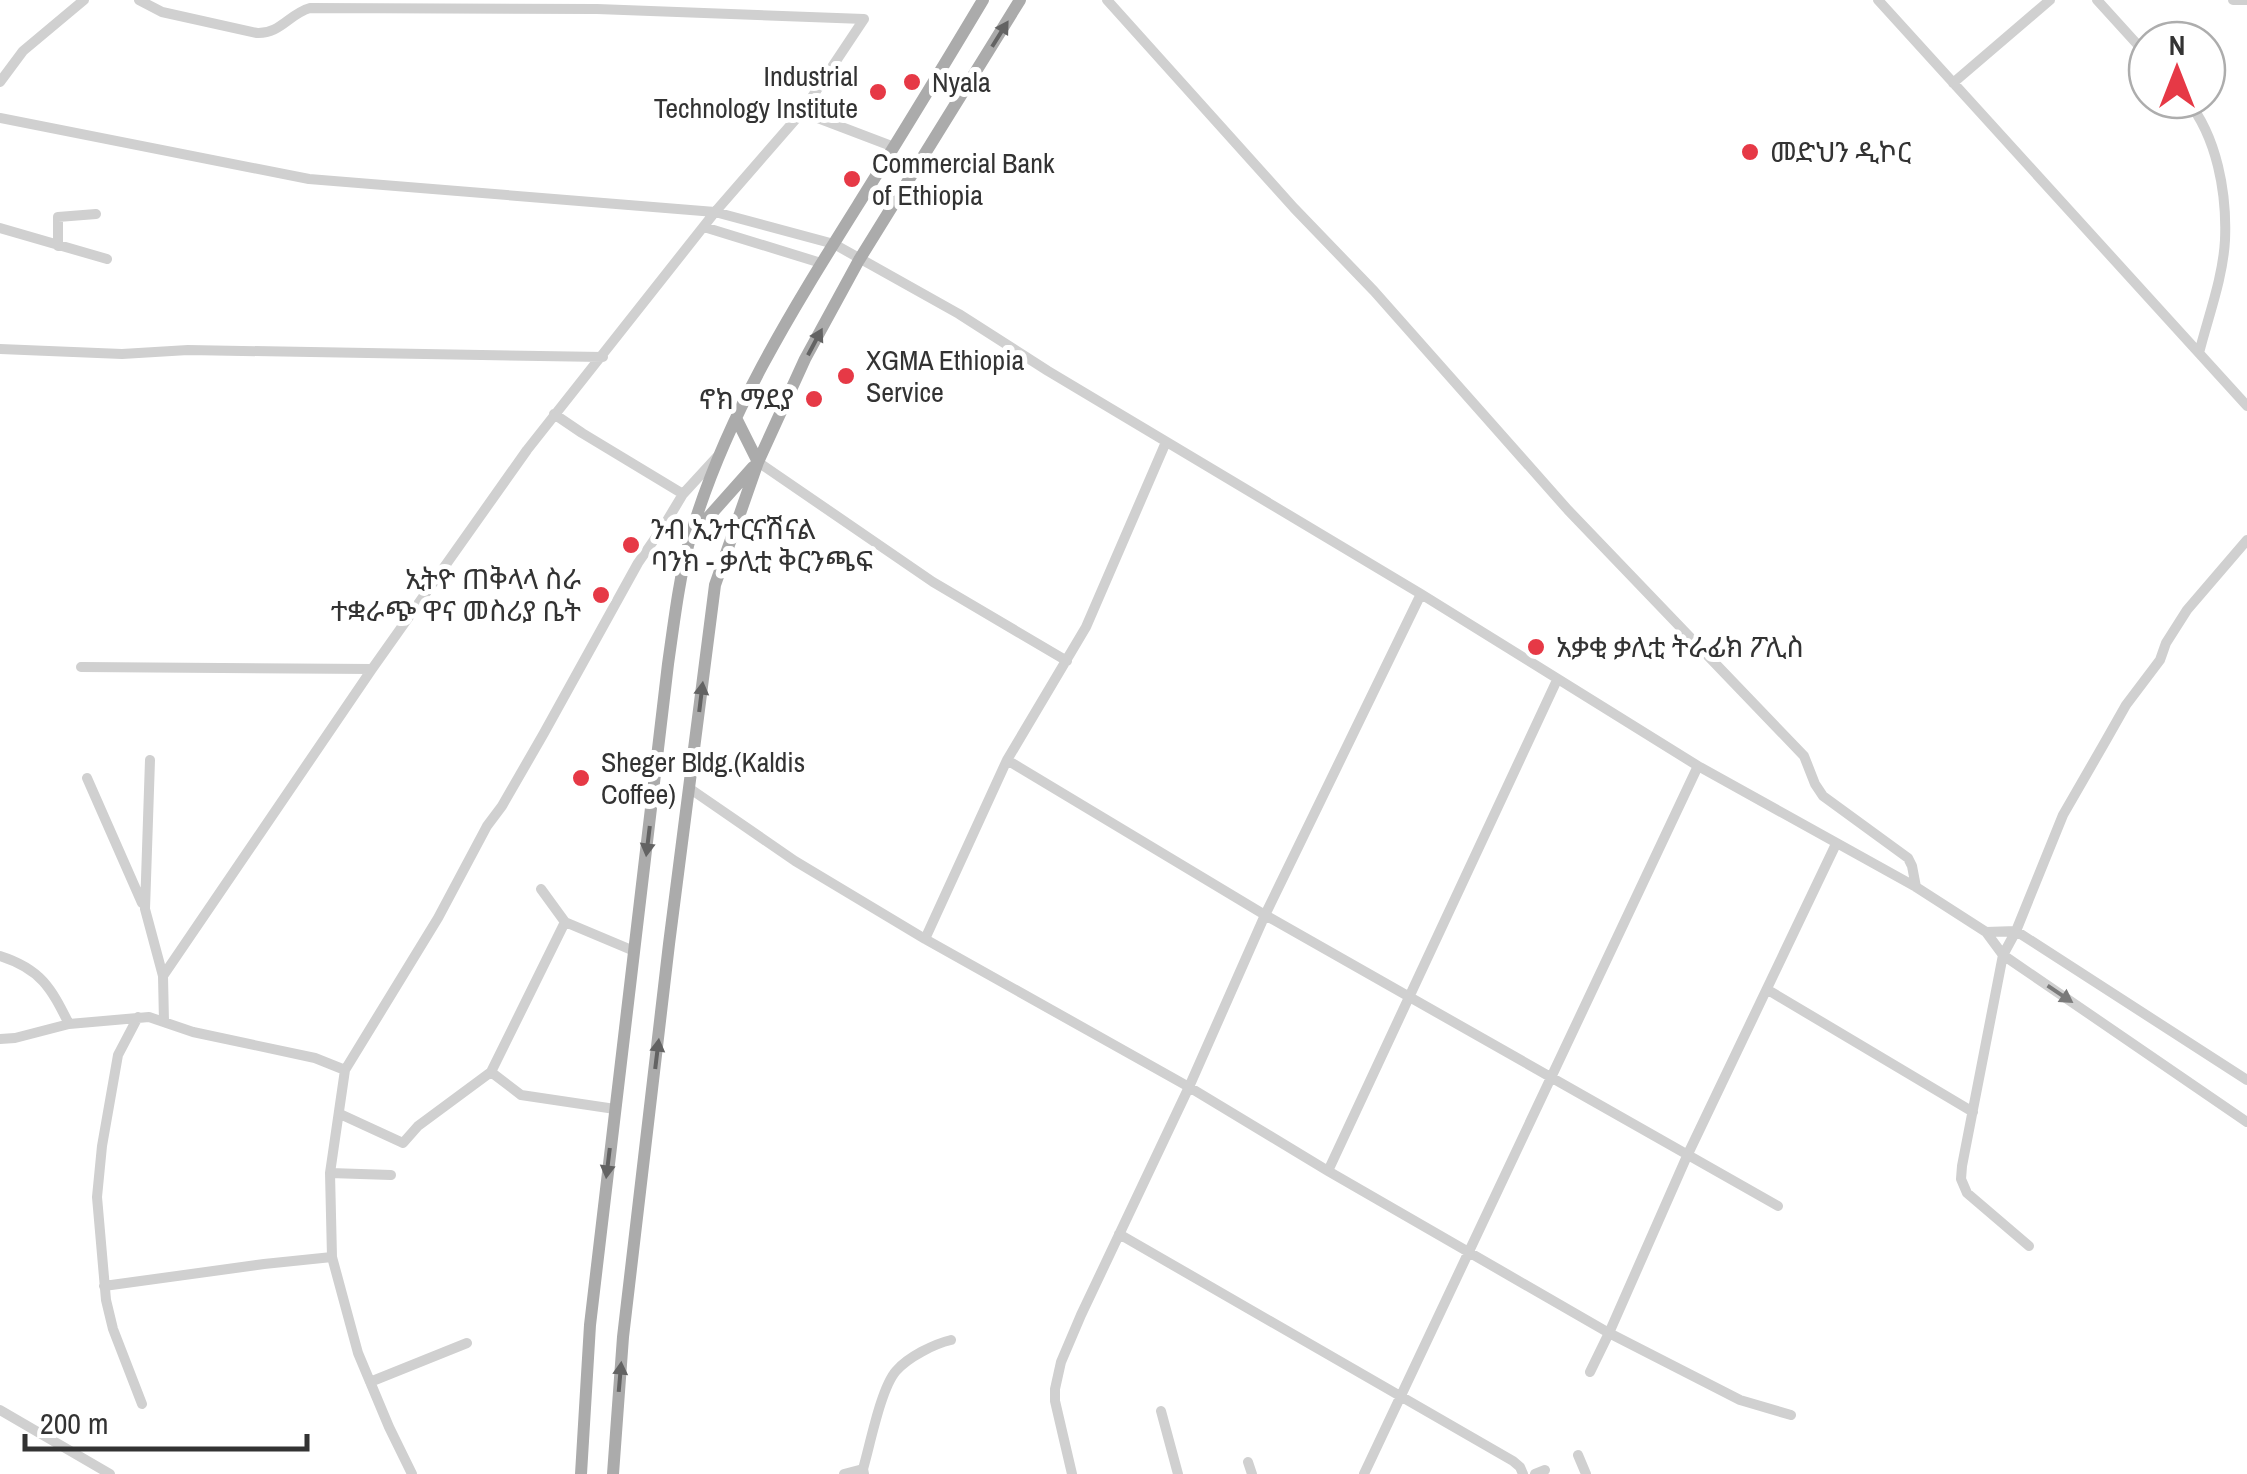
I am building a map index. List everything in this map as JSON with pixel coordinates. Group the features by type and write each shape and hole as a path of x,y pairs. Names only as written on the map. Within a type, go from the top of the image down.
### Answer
{"main road":[{"path":"580,1474 590,1325 614,1109 678,588 691,536 708,483 776,338 984,0"},
{"path":"613,1474 624,1337 715,585 758,462 805,359 859,260 1020,0"},
{"path":"736,418 758,462"},
{"path":"691,536 758,462"}],"street":[{"path":"0,82 23,51 84,0"},
{"path":"139,0 162,12 257,33 276,30 293,14 310,8 597,9 864,19 802,112 715,212 554,414 372,670 163,976"},
{"path":"1106,0 1374,291 1568,510 1804,756 1823,796 1908,858 1916,888"},
{"path":"1878,0 2247,406"},
{"path":"1954,84 2050,0"},
{"path":"2097,0 2127,33"},
{"path":"2233,0 2247,0"},
{"path":"802,112 894,147"},
{"path":"0,118 309,179 715,212 834,244 959,314 1698,766 1916,888 1986,932 2003,955 2247,1122"},
{"path":"2199,353 2222,260 2224,214 2214,148 2201,120"},
{"path":"58,246 58,217 96,214"},
{"path":"704,227 821,263"},
{"path":"0,228 107,259"},
{"path":"0,349 122,354 188,350 603,357"},
{"path":"554,414 682,494"},
{"path":"925,939 1007,760 1086,626 1166,442"},
{"path":"412,1474 358,1353 332,1258 330,1173 345,1070 438,918 638,563 682,494 723,450"},
{"path":"758,462 933,582 1067,661"},
{"path":"2029,1246 1963,1187 1962,1166 2003,955 2063,814 2112,730 2160,660 2186,610 2247,540"},
{"path":"1072,1474 1055,1401 1062,1362 1266,915 1422,594"},
{"path":"81,668 372,670"},
{"path":"1328,1171 1558,680"},
{"path":"145,908 150,760"},
{"path":"1007,760 1266,915 1778,1206"},
{"path":"1364,1474 1698,766"},
{"path":"87,778 145,908 163,976 164,1022"},
{"path":"689,788 795,860 925,939 1189,1087 1609,1332 1740,1400 1791,1415"},
{"path":"1590,1372 1687,1156 1836,844"},
{"path":"541,889 565,922 634,951"},
{"path":"340,1114 403,1143 418,1126 491,1072 565,922"},
{"path":"1986,932 2016,931 2247,1080"},
{"path":"0,956 30,968 42,978 69,1024"},
{"path":"1768,990 1973,1112"},
{"path":"138,1017 118,1055 97,1198 104,1286 113,1329 142,1404"},
{"path":"0,1040 69,1024 149,1017 193,1032 314,1058 345,1070"},
{"path":"491,1072 522,1096 614,1109"},
{"path":"330,1173 392,1175"},
{"path":"1119,1234 1513,1460 1523,1474"},
{"path":"104,1286 332,1258"},
{"path":"844,1474 863,1472 888,1384 896,1370 951,1340"},
{"path":"370,1382 468,1343"},
{"path":"0,1410 110,1474"},
{"path":"1160,1412 1178,1474"},
{"path":"1578,1455 1586,1474"}],"place":[{"name":"Nyala","path":"912,82"},
{"name":"Industrial Technology Institute","path":"878,92"},
{"name":"መድህን ዲኮር","path":"1750,152"},
{"name":"Commercial Bank of Ethiopia","path":"852,179"},
{"name":"XGMA Ethiopia Service","path":"846,376"},
{"name":"ኖክ ማደያ","path":"814,399"},
{"name":"ንብ ኢንተርናሽናል ባንክ - ቃሊቲ ቅርንጫፍ","path":"631,545"},
{"name":"ኢትዮ ጠቅላላ ስራ ተቋራጭ ዋና መስሪያ ቤት","path":"601,595"},
{"name":"አቃቂ ቃሊቲ ትራፊክ ፖሊስ","path":"1536,647"},
{"name":"Sheger Bldg.(Kaldis Coffee)","path":"581,778"}]}
